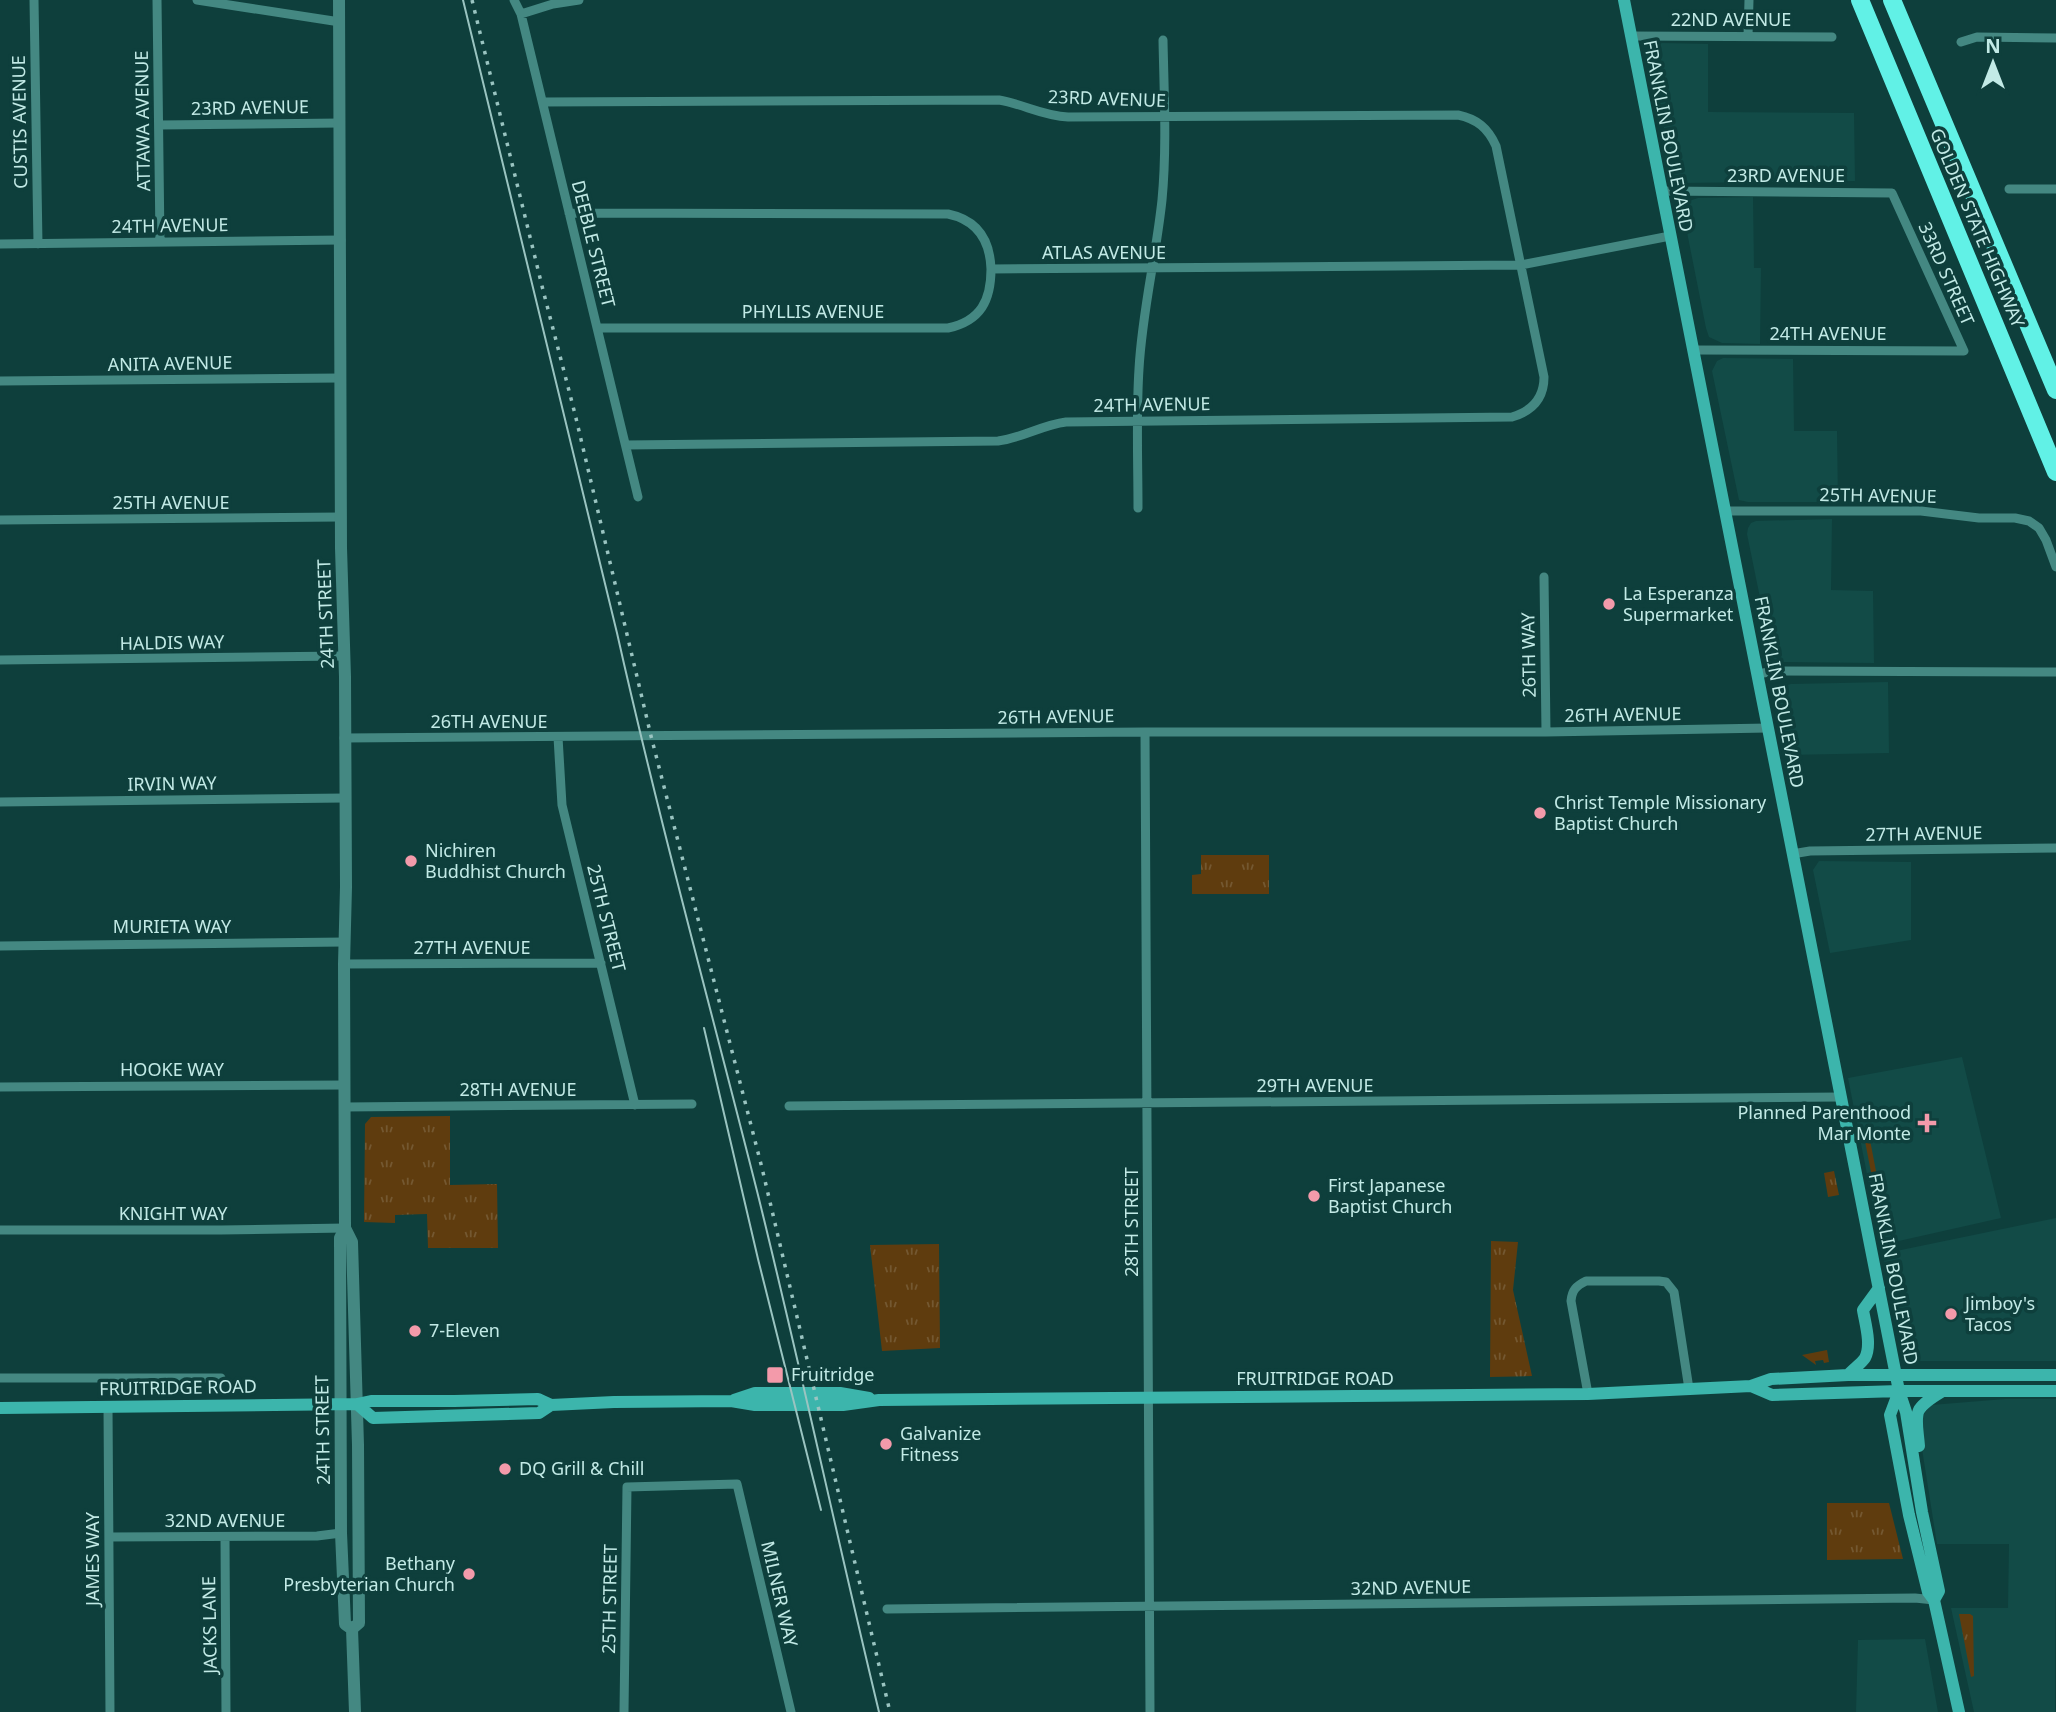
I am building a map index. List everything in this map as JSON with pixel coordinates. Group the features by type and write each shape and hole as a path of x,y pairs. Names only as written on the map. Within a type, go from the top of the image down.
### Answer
{"highway":[{"name":"GOLDEN STATE HIGHWAY","path":"1860,0 2056,472"},
{"name":"GOLDEN STATE HIGHWAY","path":"1892,0 2056,390"}],"main road":[{"name":"FRANKLIN BOULEVARD","path":"1624,0 1878,1288 1899,1391 1906,1412 1914,1470 1939,1591 1934,1600"},
{"path":"1848,1375 1864,1360 1867,1335 1863,1310 1878,1288"},
{"name":"FRUITRIDGE ROAD","path":"0,1408 357,1404 373,1418 539,1413 551,1405 614,1402 731,1401 755,1405 843,1405 879,1400 1588,1394 1751,1386 1770,1378 1848,1375 2056,1375"},
{"name":"FRUITRIDGE ROAD","path":"1751,1386 1772,1395 1899,1391 2056,1391"},
{"name":"FRANKLIN BOULEVARD","path":"1899,1391 1890,1415 1909,1515 1927,1592 1934,1600 1959,1712"},
{"path":"1914,1470 1919,1456 1916,1417 1918,1409 1922,1403 1942,1391"}],"street":[{"name":"CUSTIS AVENUE","path":"34,0 38,244"},
{"name":"ATTAWA AVENUE","path":"157,0 160,242"},
{"path":"197,0 340,22"},
{"name":"24TH STREET","path":"340,0 340,379 345,798 345,1228 340,1238 340,1404 345,1624 352,1629"},
{"name":"DEEBLE STREET","path":"514,0 521,14 638,497"},
{"path":"521,14 579,0"},
{"path":"1748,36 1749,0"},
{"name":"22ND AVENUE","path":"1631,36 1832,37"},
{"path":"1961,42 1977,37 2056,38"},
{"path":"1138,508 1141,341 1162,197 1163,40"},
{"name":"23RD AVENUE","path":"542,102 999,100 1013,102 1055,117 1458,115 1484,126 1496,146 1521,264"},
{"name":"23RD AVENUE","path":"159,125 340,123"},
{"path":"2009,189 2056,189"},
{"name":"23RD AVENUE","path":"1661,191 1892,193 1900,209"},
{"name":"33RD STREET","path":"1900,209 1964,351"},
{"path":"569,213 948,214 969,222 978,230 989,249 990,269"},
{"name":"ATLAS AVENUE","path":"990,269 1521,264 1670,236"},
{"name":"24TH AVENUE","path":"0,244 341,240"},
{"name":"24TH AVENUE","path":"626,445 998,441 1055,423 1512,416 1531,408 1541,395 1544,377 1521,264"},
{"name":"PHYLLIS AVENUE","path":"597,328 948,328 967,322 981,309 989,293 990,269"},
{"name":"24TH AVENUE","path":"1693,349 1964,351"},
{"name":"ANITA AVENUE","path":"0,381 340,379"},
{"name":"25TH AVENUE","path":"1725,510 1921,511 1979,519 2015,518 2029,521 2039,528 2056,567"},
{"name":"25TH AVENUE","path":"0,520 341,517"},
{"name":"26TH WAY","path":"1544,577 1546,732"},
{"name":"HALDIS WAY","path":"0,660 344,656"},
{"path":"1758,674 1774,671 2056,672"},
{"name":"26TH AVENUE","path":"344,738 1546,732 1768,728"},
{"name":"28TH STREET","path":"1145,732 1150,1712"},
{"name":"25TH STREET","path":"558,737 562,805 635,1105"},
{"name":"IRVIN WAY","path":"0,802 345,798"},
{"name":"27TH AVENUE","path":"1792,854 1810,851 2056,848"},
{"name":"MURIETA WAY","path":"0,946 345,942"},
{"name":"27TH AVENUE","path":"344,964 601,963"},
{"name":"HOOKE WAY","path":"0,1087 344,1085"},
{"name":"29TH AVENUE","path":"789,1105 1841,1097"},
{"name":"28TH AVENUE","path":"345,1107 692,1104"},
{"name":"24TH STREET","path":"345,1228 352,1242 357,1404 359,1623 352,1629"},
{"name":"KNIGHT WAY","path":"0,1230 345,1228"},
{"path":"1588,1394 1571,1301 1573,1290 1586,1281 1659,1281 1671,1287 1689,1389"},
{"path":"0,1378 221,1378"},
{"name":"JAMES WAY","path":"108,1407 110,1712"},
{"name":"25TH STREET","path":"624,1712 627,1487 737,1483"},
{"name":"MILNER WAY","path":"737,1483 791,1712"},
{"name":"32ND AVENUE","path":"109,1537 317,1536 341,1533"},
{"name":"JACKS LANE","path":"225,1537 226,1712"},
{"name":"32ND AVENUE","path":"887,1608 1915,1598 1934,1600"},
{"name":"24TH STREET","path":"352,1629 355,1712"}],"shaded area":[{"path":"1662,43 1708,44 1708,112 1854,113 1855,181 1682,183 1673,174 1650,56 1654,47"},
{"path":"1753,197 1754,268 1761,268 1760,344 1722,343 1709,337 1706,328 1683,212 1686,202 1698,198"},
{"path":"1723,358 1793,359 1794,431 1837,431 1838,502 1739,500 1712,371 1717,361"},
{"path":"1832,519 1831,590 1873,591 1874,663 1783,662 1774,659 1770,656 1748,528 1756,521"},
{"path":"1888,682 1889,753 1786,755 1779,692 1783,686"},
{"path":"1819,861 1911,862 1911,940 1830,953 1813,870"},
{"path":"1962,1057 2001,1218 1881,1245 1848,1078"},
{"path":"2056,1218 2056,1361 1920,1361 1910,1356 1905,1350 1883,1256"},
{"path":"2005,1399 2056,1399 2055,1712 1974,1712 1951,1608 2008,1608 2009,1544 1937,1544 1920,1419 1931,1405"},
{"path":"1925,1639 1938,1712 1856,1712 1858,1640"}],"green space":[{"path":"1201,855 1269,855 1269,894 1192,894 1192,875 1201,874"},
{"path":"450,1116 450,1185 497,1184 498,1248 428,1248 427,1214 395,1215 395,1223 364,1222 365,1124 371,1117"},
{"path":"1869,1135 1881,1197 1876,1198 1864,1136"},
{"path":"1834,1171 1839,1195 1828,1197 1824,1173"},
{"path":"1491,1241 1518,1242 1513,1290 1532,1376 1490,1377"},
{"path":"939,1244 940,1348 882,1351 870,1245"},
{"path":"1827,1350 1829,1362 1815,1361 1816,1365 1802,1355"},
{"path":"1827,1503 1889,1503 1903,1559 1827,1560"},
{"path":"1959,1614 1973,1616 1974,1676 1971,1677"}],"tram line":[{"path":"463,0 650,773 773,1256 879,1712"},
{"path":"704,1028 821,1510"}],"railway":[{"path":"472,0 575,414 651,736 762,1168 890,1712"}],"place":[{"name":"La Esperanza Supermarket","path":"1609,604"},
{"name":"Christ Temple Missionary Baptist Church","path":"1540,813"},
{"name":"Nichiren Buddhist Church","path":"411,861"},
{"name":"Planned Parenthood Mar Monte","path":"1927,1123"},
{"name":"First Japanese Baptist Church","path":"1314,1196"},
{"name":"Jimboy's Tacos","path":"1951,1314"},
{"name":"7-Eleven","path":"415,1331"},
{"name":"Fruitridge","path":"775,1375"},
{"name":"Galvanize Fitness","path":"886,1444"},
{"name":"DQ Grill & Chill","path":"505,1469"},
{"name":"Bethany Presbyterian Church","path":"469,1574"}]}
